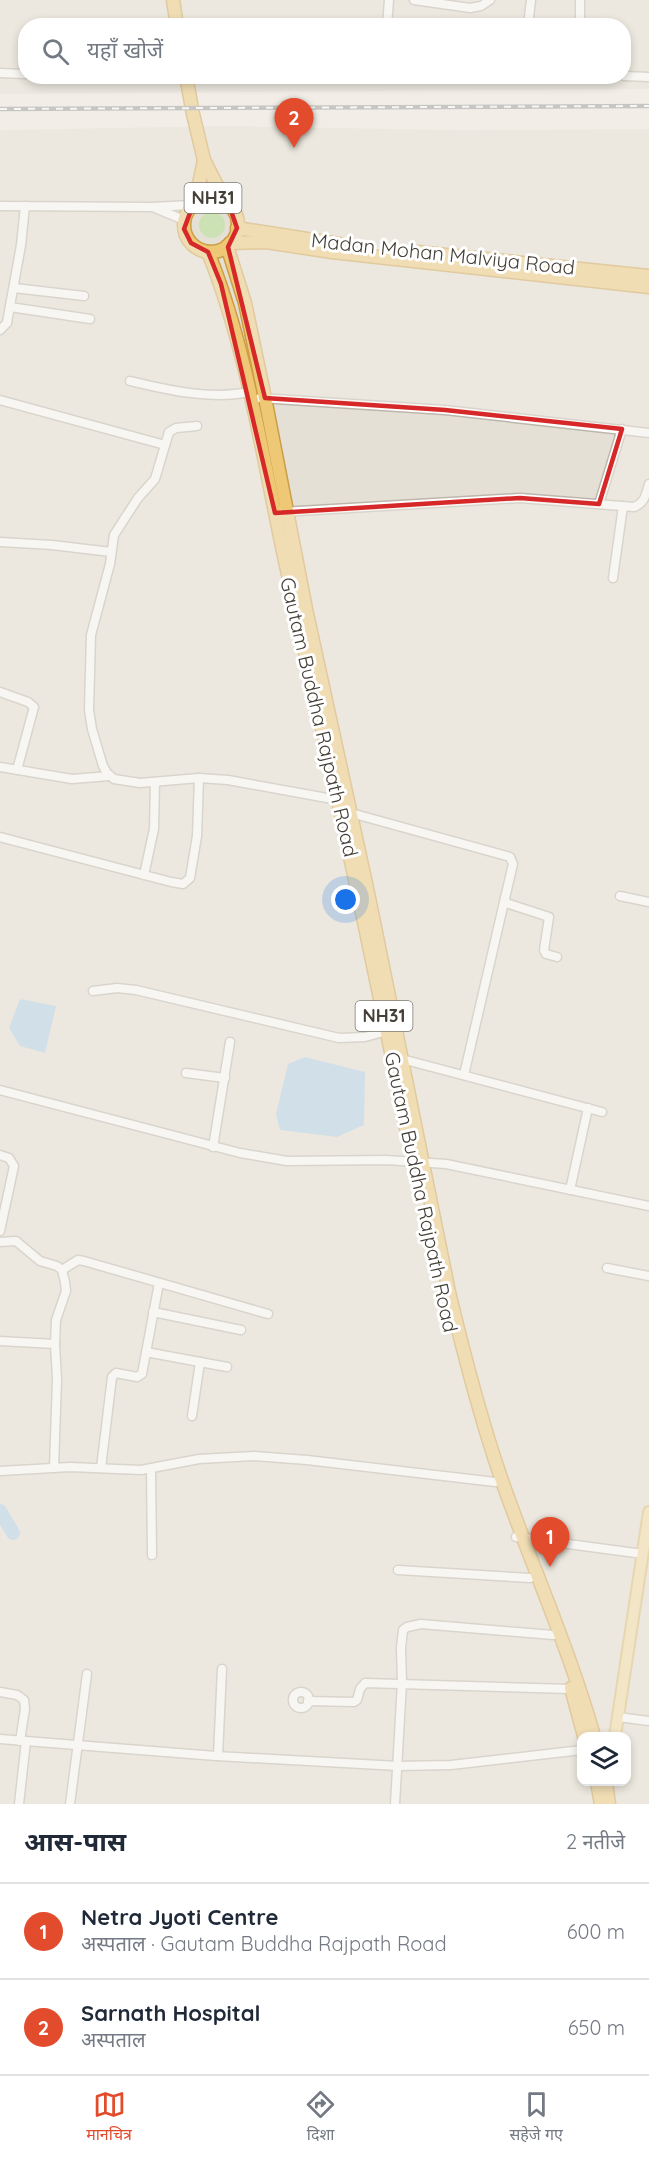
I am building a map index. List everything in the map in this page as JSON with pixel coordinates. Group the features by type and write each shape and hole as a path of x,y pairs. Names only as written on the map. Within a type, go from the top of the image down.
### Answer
{"highway":[{"path":"173,0 176,18"},
{"name":"NH31","path":"187,84 204,160 226,202 234,212 237,228 229,244 266,398 281,512 308,620 351,813 397,1058"},
{"name":"NH31","path":"204,160 194,204 184,220 184,229 191,243 208,252"},
{"name":"NH31","path":"194,204 207,198 226,202"},
{"name":"Madan Mohan Malviya Road","path":"237,228 358,247 649,276"},
{"path":"208,252 229,244 266,242 332,252 649,286"},
{"name":"Gautam Buddha Rajpath Road","path":"208,252 221,284 281,512 338,800 387,1031 397,1058 460,1371 495,1482 519,1537 530,1578 553,1635 583,1732"},
{"name":"NH31","path":"417,1161 468,1369 519,1537 562,1639 592,1732"},
{"path":"598,1786 601,1804"},
{"path":"607,1786 609,1804"}],"main road":[{"path":"616,1732 649,1512"}],"street":[{"path":"388,18 389,0"},
{"path":"414,0 470,9 490,0"},
{"path":"529,18 531,0"},
{"path":"580,0 580,18"},
{"path":"0,74 18,74"},
{"path":"631,76 649,77"},
{"path":"0,206 152,207 194,204"},
{"path":"0,330 7,323 26,206"},
{"path":"152,207 184,220"},
{"path":"14,288 84,296"},
{"path":"10,307 90,319"},
{"path":"130,381 162,389 217,396 250,395 445,410 649,433"},
{"path":"0,400 165,445"},
{"path":"109,777 103,766 89,710 90,648 94,622 108,573 112,540 138,498 155,479 172,429 197,426"},
{"path":"599,504 622,429"},
{"path":"281,512 520,498 634,507 640,504 649,484"},
{"path":"613,578 623,506"},
{"path":"0,542 111,552"},
{"path":"1,694 28,702 34,707 17,770"},
{"path":"0,767 72,779 109,777 119,781 155,782 199,778 228,780 338,800"},
{"path":"0,837 144,876 178,884 187,882 190,878 197,836 199,778"},
{"path":"144,876 154,829 155,782"},
{"path":"351,813 510,857 513,864 464,1075"},
{"path":"620,896 649,902"},
{"path":"505,898 509,905 549,917 544,951 546,954 557,957"},
{"path":"93,991 117,988 136,990 339,1038 365,1037 387,1031"},
{"path":"213,1147 230,1042"},
{"path":"397,1058 602,1112"},
{"path":"186,1073 225,1078"},
{"path":"0,1090 240,1153 287,1161 417,1161 446,1164 649,1206"},
{"path":"570,1190 588,1108"},
{"path":"0,1155 9,1158 14,1166 0,1231"},
{"path":"0,1242 16,1241 40,1261 57,1266 62,1270 66,1291 56,1320 54,1468"},
{"path":"62,1270 78,1260 84,1261 268,1314"},
{"path":"607,1268 649,1276"},
{"path":"102,1468 112,1377 116,1373 140,1376 159,1282"},
{"path":"153,1312 242,1330"},
{"path":"0,1341 55,1344"},
{"path":"146,1352 227,1367"},
{"path":"192,1416 200,1362"},
{"path":"0,1471 54,1468 151,1469 199,1459 254,1456 495,1482"},
{"path":"151,1469 152,1555"},
{"path":"519,1537 643,1554"},
{"path":"398,1570 530,1578"},
{"path":"395,1804 403,1630 421,1624 553,1635"},
{"path":"218,1756 222,1669"},
{"path":"70,1804 87,1674"},
{"path":"308,1701 354,1702 365,1683 571,1689"},
{"path":"0,1692 17,1695 24,1700 19,1804"},
{"path":"618,1717 649,1721"},
{"path":"0,1739 218,1756 398,1766 451,1765 577,1751"}],"highlighted area":[{"path":"207,198 229,205 237,228 228,247 265,398 445,410 622,429 599,504 520,498 275,513 221,284 208,252 191,243 184,229 193,205"}],"shaded area":[{"path":"0,0 649,0 649,89 0,94"},
{"path":"222,126 460,130 649,129 649,1804 0,1804 0,130"}],"green space":[{"path":"212,212 222,215 225,225 222,235 212,238 202,235 199,225 202,215"}],"water":[{"path":"20,999 56,1006 45,1053 20,1046 9,1028"},
{"path":"305,1057 365,1072 364,1125 337,1137 280,1130 276,1114 288,1064"}],"waterway":[{"path":"0,1511 13,1533"}],"railway":[{"path":"0,109 649,106"}],"place":[{"name":"Sarnath Hospital","path":"294,148"},
{"name":"Netra Jyoti Centre","path":"550,1567"}]}
